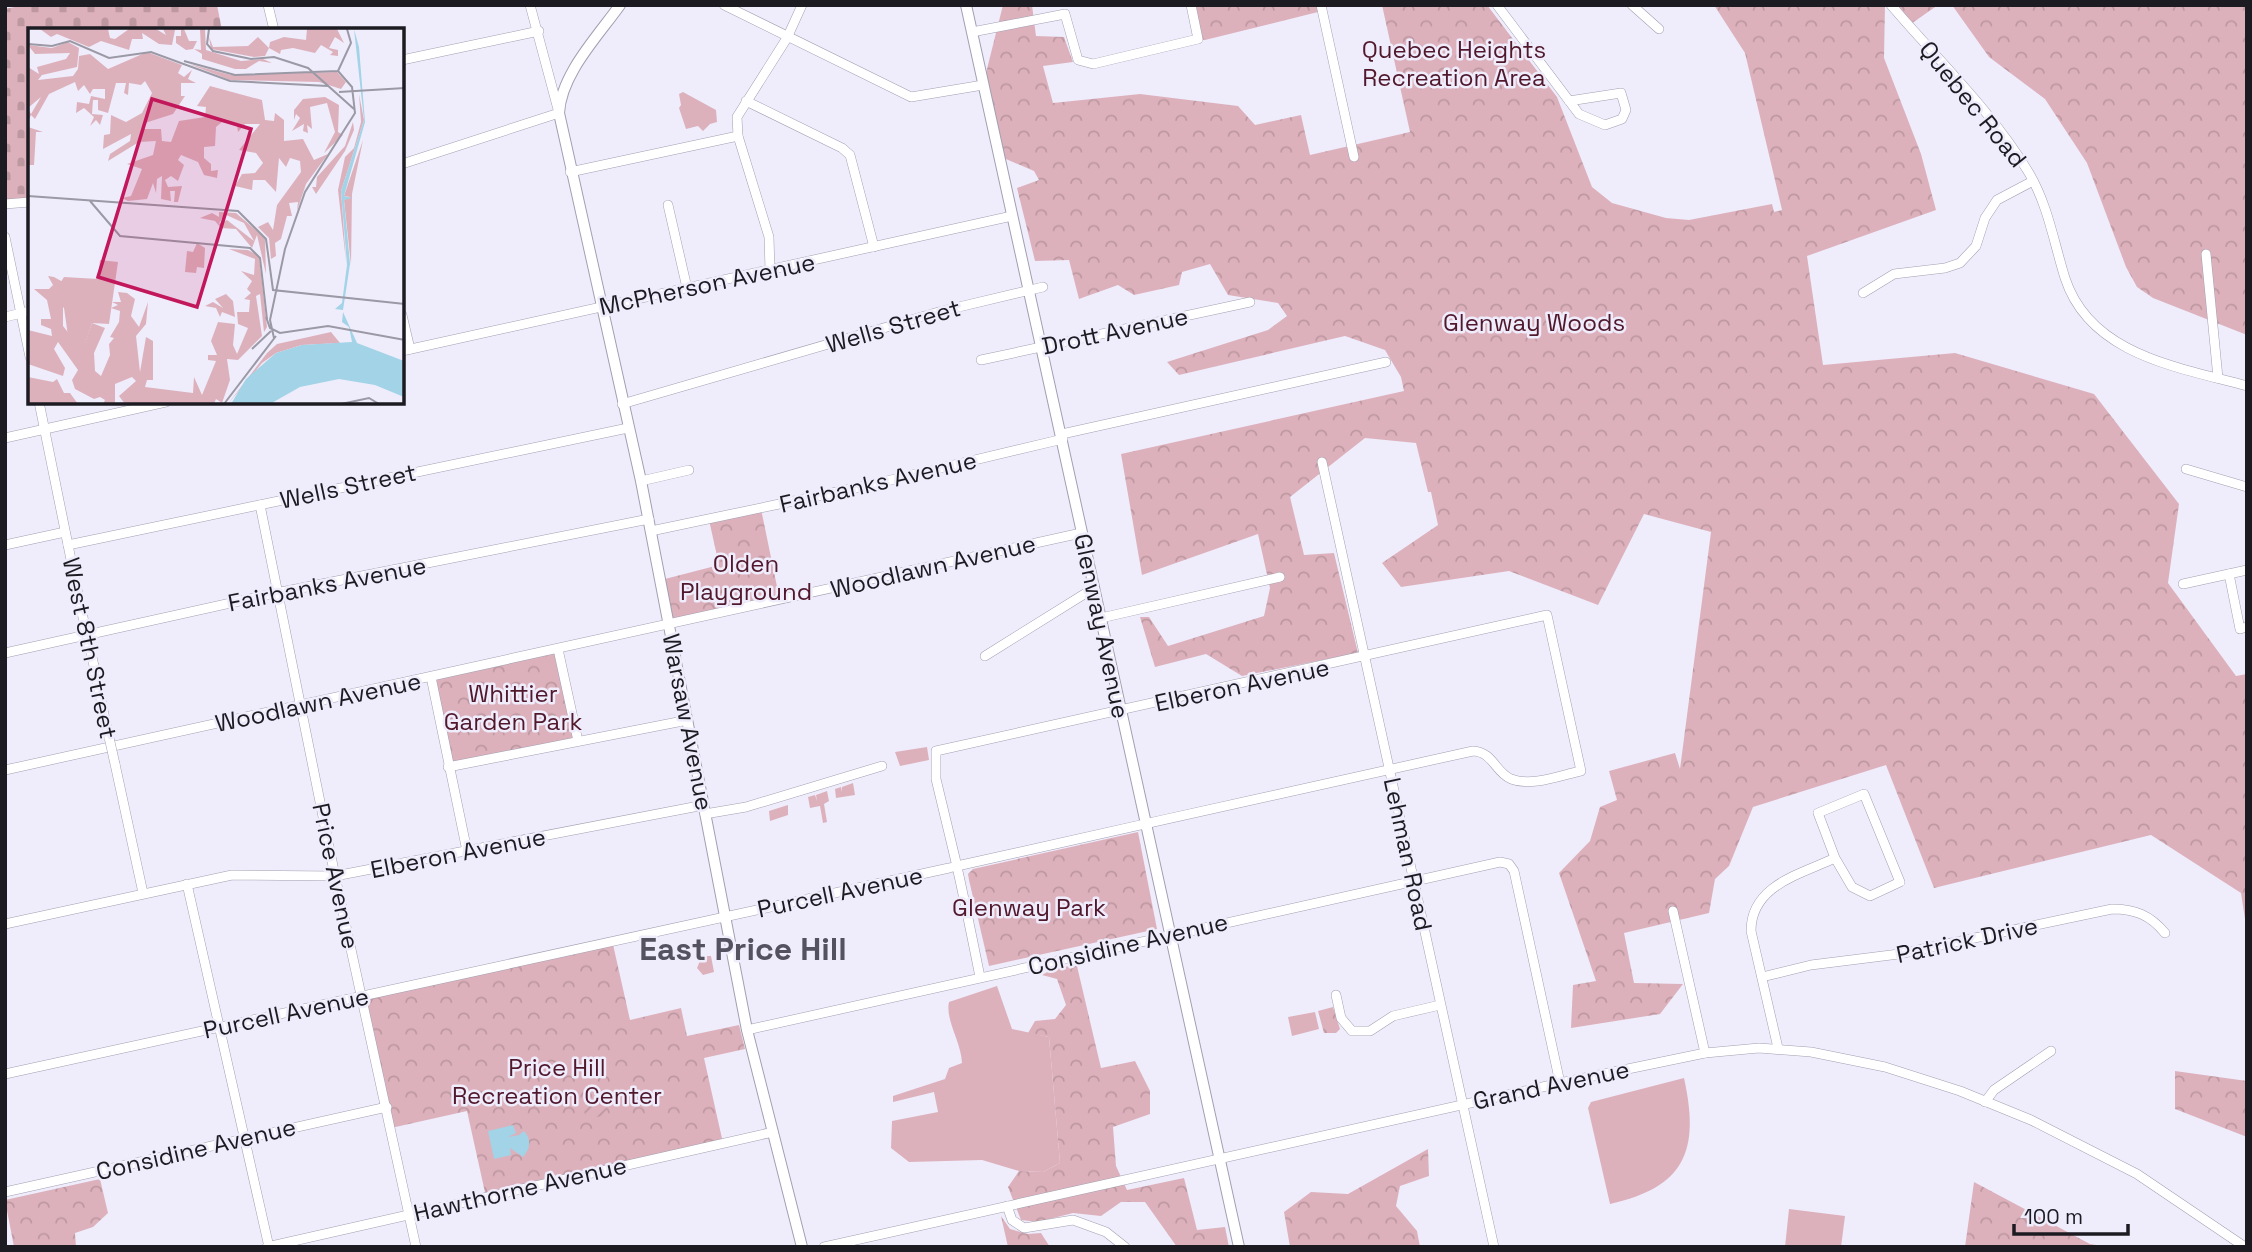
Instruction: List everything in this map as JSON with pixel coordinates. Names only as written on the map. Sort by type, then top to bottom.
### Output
[{"type":"main road","name":"Warsaw Avenue","points":[[620,5],[572,74],[561,98],[559,113],[649,519],[747,1030],[802,1247]]},
{"type":"main road","name":"Glenway Avenue","points":[[966,5],[1239,1247]]},
{"type":"street","points":[[268,5],[274,28]]},
{"type":"street","points":[[404,163],[559,113],[530,5]]},
{"type":"street","points":[[723,5],[911,97],[983,85]]},
{"type":"street","points":[[769,270],[769,237],[738,136],[737,112],[787,38],[802,5]]},
{"type":"street","points":[[972,32],[1065,14],[1077,58],[1082,63],[1093,64],[1198,39],[1192,5]]},
{"type":"street","points":[[1321,5],[1354,157]]},
{"type":"street","points":[[1497,5],[1569,101],[1579,114],[1595,123],[1616,122],[1622,119],[1626,110],[1621,93],[1569,101]]},
{"type":"street","points":[[1632,5],[1659,29]]},
{"type":"street","name":"Quebec Road","points":[[1891,5],[2003,135],[2033,181],[2069,289],[2093,326],[2125,349],[2247,386]]},
{"type":"street","points":[[404,60],[539,31]]},
{"type":"street","points":[[746,101],[846,151],[852,160],[874,247]]},
{"type":"street","points":[[570,172],[738,136]]},
{"type":"street","points":[[1863,293],[1894,274],[1945,268],[1960,262],[1976,246],[1985,218],[1997,200],[2033,181]]},
{"type":"street","points":[[5,204],[28,202]]},
{"type":"street","points":[[668,205],[687,288]]},
{"type":"street","name":"McPherson Avenue","points":[[406,350],[1012,216]]},
{"type":"street","points":[[5,237],[25,312],[28,339]]},
{"type":"street","points":[[2206,254],[2218,378]]},
{"type":"street","name":"Wells Street","points":[[622,404],[942,311],[1044,286]]},
{"type":"street","name":"Drott Avenue","points":[[981,360],[1250,302]]},
{"type":"street","points":[[5,317],[25,312]]},
{"type":"street","points":[[404,332],[406,350]]},
{"type":"street","name":"Fairbanks Avenue","points":[[651,531],[870,485],[1062,436],[1386,362]]},
{"type":"street","name":"West 8th Street","points":[[39,404],[143,893]]},
{"type":"street","points":[[5,438],[157,404]]},
{"type":"street","name":"Wells Street","points":[[68,545],[628,428]]},
{"type":"street","name":"Lehman Road","points":[[1322,462],[1494,1247]]},
{"type":"street","points":[[2186,469],[2247,488]]},
{"type":"street","points":[[641,481],[689,470]]},
{"type":"street","name":"Price Avenue","points":[[260,505],[299,705],[416,1247]]},
{"type":"street","name":"Fairbanks Avenue","points":[[5,653],[276,593],[649,519]]},
{"type":"street","points":[[5,545],[65,532]]},
{"type":"street","name":"Woodlawn Avenue","points":[[5,770],[1082,533]]},
{"type":"street","points":[[2183,584],[2247,570]]},
{"type":"street","points":[[2229,574],[2243,628]]},
{"type":"street","points":[[1101,618],[1280,577]]},
{"type":"street","points":[[985,656],[1094,588]]},
{"type":"street","name":"Elberon Avenue","points":[[957,866],[936,779],[936,751],[1547,615],[1581,771]]},
{"type":"street","points":[[558,649],[578,741]]},
{"type":"street","points":[[431,677],[467,851]]},
{"type":"street","points":[[449,767],[688,720]]},
{"type":"street","name":"Purcell Avenue","points":[[5,1074],[1478,751],[1486,754],[1501,773],[1520,782],[1581,771]]},
{"type":"street","name":"Elberon Avenue","points":[[5,924],[243,873],[335,876],[705,810],[746,807],[882,766]]},
{"type":"street","points":[[1864,794],[1900,882],[1870,896],[1852,887],[1835,858],[1818,813],[1864,794]]},
{"type":"street","points":[[1778,1048],[1751,931],[1756,906],[1768,890],[1835,858]]},
{"type":"street","name":"Considine Avenue","points":[[747,1030],[1500,862],[1508,863],[1514,871],[1560,1083]]},
{"type":"street","points":[[957,866],[980,977]]},
{"type":"street","points":[[187,884],[268,1246]]},
{"type":"street","name":"Patrick Drive","points":[[1762,977],[1811,965],[1899,954],[2112,909],[2143,914],[2155,921],[2165,933]]},
{"type":"street","points":[[1673,911],[1705,1053]]},
{"type":"street","points":[[1336,995],[1340,1018],[1352,1031],[1370,1031],[1393,1016],[1440,1005]]},
{"type":"street","name":"Grand Avenue","points":[[824,1247],[1560,1083],[1705,1053],[1778,1048],[1885,1067],[1954,1089],[2031,1120],[2102,1154],[2174,1197],[2245,1247]]},
{"type":"street","points":[[1985,1102],[1994,1090],[2051,1051]]},
{"type":"street","name":"Considine Avenue","points":[[5,1192],[387,1107]]},
{"type":"street","name":"Hawthorne Avenue","points":[[268,1246],[773,1132]]},
{"type":"street","points":[[1007,1206],[1012,1220],[1024,1228],[1073,1220],[1106,1232],[1125,1247]]},
{"type":"green space","points":[[24,5],[217,5],[222,28],[28,28],[28,202],[5,204],[5,9]]},
{"type":"green space","points":[[1003,5],[1032,5],[1036,36],[1064,37],[1073,62],[1043,66],[1053,103],[1140,94],[1238,106],[1255,125],[1301,115],[1310,155],[1410,132],[1382,5],[1487,5],[1557,97],[1592,187],[1612,203],[1666,218],[1689,220],[1772,204],[1774,212],[1782,210],[1745,53],[1714,5],[1885,5],[1884,58],[1921,154],[1936,210],[1807,256],[1823,365],[1955,353],[2094,394],[2179,504],[2168,583],[2236,676],[2247,674],[2247,932],[2241,893],[2151,835],[1934,888],[1886,765],[1753,807],[1729,866],[1715,879],[1709,913],[1624,933],[1634,983],[1683,984],[1660,1014],[1571,1028],[1573,985],[1596,981],[1559,873],[1590,841],[1600,807],[1617,800],[1609,771],[1675,753],[1680,769],[1711,532],[1644,514],[1598,605],[1509,571],[1401,587],[1382,563],[1438,525],[1431,492],[1428,492],[1416,443],[1365,438],[1290,497],[1304,555],[1334,553],[1358,653],[1242,676],[1206,654],[1155,667],[1140,617],[1149,617],[1168,646],[1264,616],[1270,588],[1258,534],[1142,575],[1121,454],[1404,391],[1401,377],[1385,350],[1345,336],[1179,375],[1167,362],[1268,330],[1287,316],[1278,303],[1228,295],[1210,264],[1182,272],[1179,285],[1134,295],[1118,285],[1079,299],[1069,260],[1035,261],[1017,188],[1039,180],[1034,171],[999,156],[983,85]]},
{"type":"green space","points":[[1192,5],[1321,5],[1322,11],[1205,40],[1198,39]]},
{"type":"green space","points":[[1891,5],[1938,5],[1908,26]]},
{"type":"green space","points":[[1952,5],[2247,5],[2247,335],[2153,298],[2137,287],[2126,267],[2087,163],[2045,99],[1989,57]]},
{"type":"green space","points":[[683,92],[716,110],[717,122],[710,124],[703,131],[698,126],[686,129],[679,108],[679,94]]},
{"type":"green space","name":"Olden Playground","points":[[761,509],[780,601],[669,625],[661,580],[719,565],[709,520]]},
{"type":"green space","name":"Whittier Garden Park","points":[[558,649],[578,741],[448,767],[431,677]]},
{"type":"green space","points":[[927,747],[929,760],[900,766],[895,752]]},
{"type":"green space","points":[[853,783],[855,795],[836,798],[835,789],[841,787],[842,792],[842,787]]},
{"type":"green space","points":[[827,791],[829,801],[824,804],[827,822],[823,823],[820,806],[810,808],[808,797],[815,795],[817,801],[816,795]]},
{"type":"green space","points":[[788,805],[788,815],[770,821],[769,811]]},
{"type":"green space","name":"Glenway Park","points":[[1138,832],[1157,929],[989,966],[968,874],[973,869]]},
{"type":"green space","name":"Price Hill Recreation Center","points":[[612,940],[630,1020],[681,1008],[687,1036],[739,1025],[745,1049],[704,1058],[723,1143],[486,1197],[467,1111],[391,1128],[363,996]]},
{"type":"green space","points":[[702,956],[711,956],[714,972],[703,975],[697,968]]},
{"type":"green space","points":[[1077,966],[1101,1068],[1135,1061],[1150,1091],[1150,1114],[1113,1127],[1116,1166],[1127,1190],[1184,1178],[1197,1230],[1225,1227],[1229,1247],[1177,1247],[1145,1202],[1121,1202],[1101,1216],[1073,1213],[1038,1222],[1021,1220],[1008,1187],[1019,1171],[1043,1172],[1060,1163],[1049,1037],[1028,1033],[1035,1021],[1055,1019],[1066,1005],[1057,979],[1042,975],[1056,967]]},
{"type":"green space","points":[[997,986],[1012,1029],[1049,1037],[1060,1163],[1043,1172],[1019,1171],[982,1160],[909,1162],[891,1148],[892,1121],[938,1112],[934,1092],[893,1102],[893,1096],[945,1079],[949,1068],[962,1063],[949,1016],[949,1002]]},
{"type":"green space","points":[[1333,1007],[1340,1029],[1336,1033],[1324,1033],[1318,1011]]},
{"type":"green space","points":[[1315,1012],[1319,1029],[1292,1036],[1288,1017]]},
{"type":"green space","points":[[2175,1071],[2247,1081],[2247,1137],[2175,1109]]},
{"type":"green space","points":[[1684,1078],[1690,1126],[1681,1162],[1671,1176],[1655,1187],[1635,1197],[1610,1204],[1588,1108],[1591,1102]]},
{"type":"green space","points":[[605,1102],[608,1115],[586,1119],[583,1107]]},
{"type":"green space","points":[[1428,1149],[1429,1176],[1400,1186],[1396,1206],[1417,1231],[1420,1247],[1290,1247],[1284,1212],[1311,1192],[1348,1194]]},
{"type":"green space","points":[[100,1179],[108,1213],[93,1227],[75,1233],[76,1247],[14,1247],[5,1200]]},
{"type":"green space","points":[[1974,1182],[2090,1244],[2109,1247],[1965,1247]]},
{"type":"green space","points":[[1789,1209],[1845,1216],[1841,1247],[1785,1247]]},
{"type":"green space","points":[[1001,1216],[1010,1229],[1028,1234],[1041,1233],[1050,1247],[1008,1247]]},
{"type":"water","points":[[513,1125],[516,1133],[508,1137],[524,1131],[529,1141],[527,1151],[523,1157],[510,1148],[511,1155],[494,1159],[488,1131]]},
{"type":"district","name":"East Price Hill","points":[[743,949]]},
{"type":"park label","name":"Quebec Heights Recreation Area","points":[[1454,63]]},
{"type":"park label","name":"Glenway Woods","points":[[1534,322]]}]
